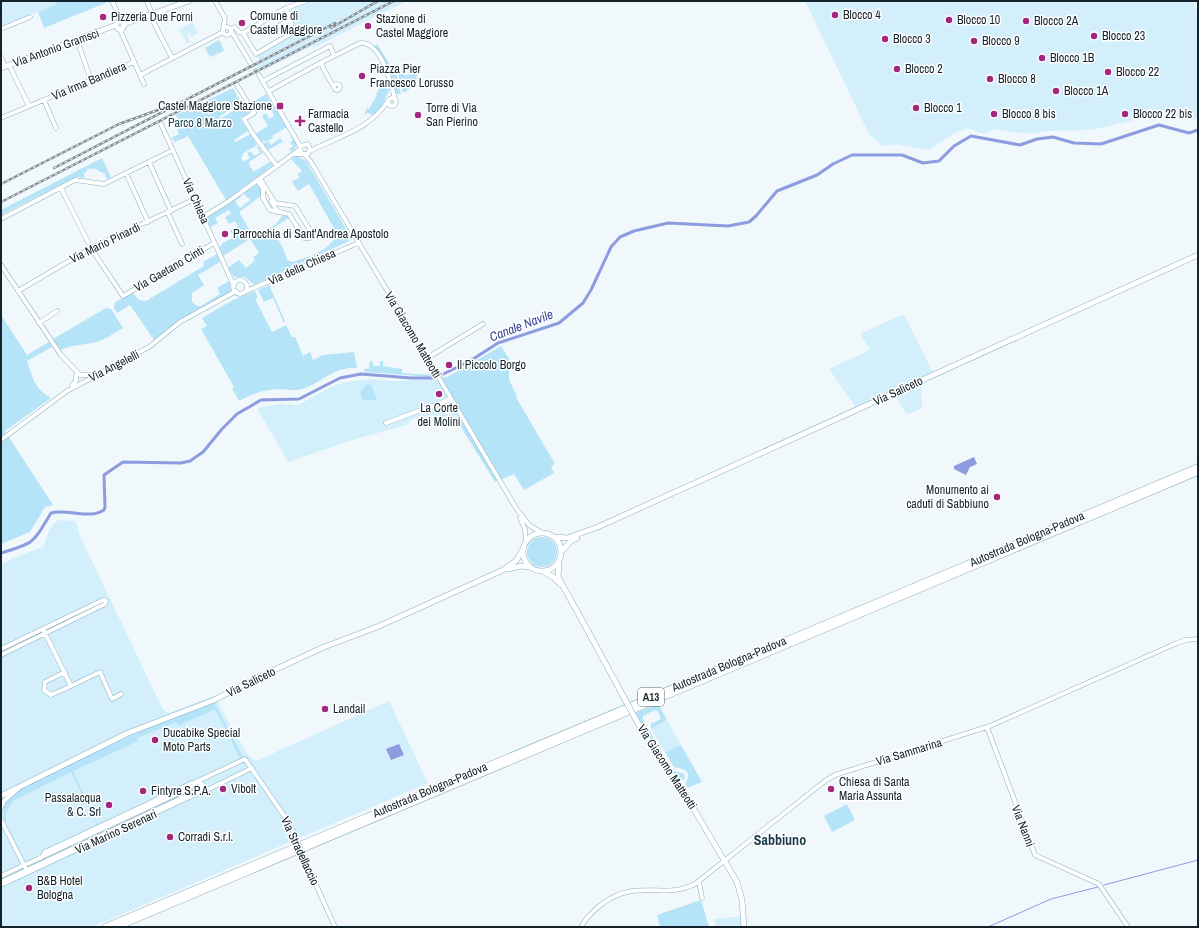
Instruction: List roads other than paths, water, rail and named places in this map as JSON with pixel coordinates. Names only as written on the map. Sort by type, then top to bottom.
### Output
[{"type":"highway","name":"Autostrada Bologna-Padova","points":[[105,927],[1198,467]]},
{"type":"highway","name":"Autostrada Bologna-Padova","points":[[117,927],[1198,472]]},
{"type":"main road","name":"Via Antonio Gramsci","points":[[5,66],[189,1]]},
{"type":"main road","name":"Via Saliceto","points":[[561,552],[571,541],[598,527],[1198,255]]},
{"type":"main road","name":"Via Saliceto","points":[[542,533],[554,537],[567,538],[598,527]]},
{"type":"main road","points":[[526,542],[531,536],[542,533]]},
{"type":"main road","points":[[541,572],[552,569],[559,561],[561,552],[560,546],[554,537]]},
{"type":"main road","name":"Via Saliceto","points":[[1,796],[128,734],[214,700],[324,647],[350,639],[503,570],[516,561],[526,542]]},
{"type":"main road","points":[[523,549],[524,559],[530,568]]},
{"type":"main road","name":"Via Giacomo Matteotti","points":[[559,561],[558,576],[564,589],[640,727],[726,861],[740,890],[744,927]]},
{"type":"main road","name":"Via Saliceto","points":[[503,570],[521,566],[541,572]]},
{"type":"main road","name":"Via Giacomo Matteotti","points":[[541,572],[553,577],[564,589]]},
{"type":"street","points":[[112,1],[117,11],[120,26],[144,84]]},
{"type":"street","points":[[147,1],[151,15],[172,58]]},
{"type":"street","points":[[216,1],[225,14],[230,28],[251,64]]},
{"type":"street","points":[[216,1],[225,18],[223,31]]},
{"type":"street","points":[[244,33],[286,8],[306,1]]},
{"type":"street","points":[[140,75],[223,31],[226,27],[236,27],[239,32],[244,33],[256,54],[292,33],[291,19],[286,8]]},
{"type":"street","points":[[1,29],[30,17]]},
{"type":"street","points":[[275,28],[291,19]]},
{"type":"street","points":[[228,34],[230,28]]},
{"type":"street","points":[[223,31],[233,35],[238,41]]},
{"type":"street","points":[[77,40],[91,80]]},
{"type":"street","points":[[271,90],[334,55],[360,43],[368,44],[383,63],[392,87],[396,103],[378,114],[353,133],[320,146],[310,152],[294,154]]},
{"type":"street","points":[[265,80],[330,46],[334,55]]},
{"type":"street","points":[[1,57],[29,106]]},
{"type":"street","name":"Via Irma Bandiera","points":[[1,118],[134,62]]},
{"type":"street","points":[[322,62],[322,65],[327,75],[334,89],[339,90],[339,85],[327,75]]},
{"type":"street","points":[[258,75],[295,136],[300,148]]},
{"type":"street","points":[[237,85],[254,113],[244,119],[253,134],[277,166]]},
{"type":"street","points":[[378,114],[388,100],[392,87]]},
{"type":"street","points":[[388,100],[395,99]]},
{"type":"street","name":"Via Irma Bandiera","points":[[44,100],[56,128]]},
{"type":"street","points":[[388,100],[389,105],[392,106]]},
{"type":"street","name":"Via Chiesa","points":[[161,124],[235,289]]},
{"type":"street","points":[[295,136],[306,144],[320,146]]},
{"type":"street","points":[[203,217],[294,154],[306,144]]},
{"type":"street","name":"Via Giacomo Matteotti","points":[[306,144],[310,152],[311,162]]},
{"type":"street","name":"Via Giacomo Matteotti","points":[[300,148],[303,154],[311,162],[516,508],[529,525],[542,533]]},
{"type":"street","points":[[1,219],[77,180],[102,184],[173,150]]},
{"type":"street","points":[[149,162],[182,244]]},
{"type":"street","points":[[126,173],[148,222]]},
{"type":"street","points":[[258,179],[261,180],[274,202],[279,204],[292,204],[297,208],[311,232],[310,238],[304,238],[289,214],[278,211],[259,183],[258,179]]},
{"type":"street","points":[[61,188],[91,248]]},
{"type":"street","name":"Via Mario Pinardi","points":[[18,291],[91,248],[195,200]]},
{"type":"street","points":[[278,211],[276,206],[279,204]]},
{"type":"street","points":[[289,214],[297,208]]},
{"type":"street","name":"Via della Chiesa","points":[[348,246],[356,238]]},
{"type":"street","name":"Via della Chiesa","points":[[244,292],[358,242]]},
{"type":"street","name":"Via Gaetano Cinti","points":[[91,248],[123,296],[214,243]]},
{"type":"street","points":[[1,265],[60,355],[77,373],[81,382]]},
{"type":"street","points":[[230,277],[237,281],[242,280],[247,284],[247,289],[244,292],[240,293],[235,289],[237,281]]},
{"type":"street","name":"Via della Chiesa","points":[[247,284],[255,287]]},
{"type":"street","name":"Via Angelelli","points":[[1,440],[81,382],[112,368],[155,344],[180,322],[229,294],[235,289]]},
{"type":"street","points":[[39,323],[57,311]]},
{"type":"street","points":[[427,358],[483,324]]},
{"type":"street","points":[[77,373],[90,376],[112,368]]},
{"type":"street","points":[[62,395],[74,385],[77,373]]},
{"type":"street","points":[[386,423],[451,399]]},
{"type":"street","name":"Via Giacomo Matteotti","points":[[516,508],[525,529],[526,542]]},
{"type":"street","points":[[1,649],[44,631],[105,604],[106,602],[103,600],[44,631],[1,655]]},
{"type":"street","points":[[44,631],[71,686]]},
{"type":"street","name":"Via Sammarina","points":[[581,927],[596,909],[619,894],[636,890],[682,889],[698,882],[835,775],[987,727],[1053,700],[1177,643],[1186,640],[1198,639]]},
{"type":"street","points":[[65,672],[45,682],[44,690],[51,695],[100,672],[112,699],[121,694]]},
{"type":"street","name":"Via Nanni","points":[[987,727],[1035,854],[1040,858],[1099,884],[1128,927]]},
{"type":"street","name":"Via Stradellaccio","points":[[245,759],[285,817],[296,838],[335,927]]},
{"type":"street","name":"Via Marino Serenari","points":[[41,858],[45,852],[245,759]]},
{"type":"street","name":"Via Marino Serenari","points":[[1,882],[5,877],[27,869],[202,792],[252,768]]},
{"type":"street","points":[[197,781],[204,785],[202,792]]},
{"type":"street","name":"Via Marino Serenari","points":[[1,885],[5,877],[27,869],[191,791],[197,781]]},
{"type":"street","points":[[1,808],[4,801],[26,783]]},
{"type":"street","name":"Via Marino Serenari","points":[[27,869],[41,858],[191,791],[202,792]]},
{"type":"street","points":[[1,793],[8,792]]},
{"type":"street","points":[[1,820],[27,869]]},
{"type":"street","points":[[698,882],[702,898]]},
{"type":"water","points":[[974,457],[977,464],[970,467],[966,475],[954,469],[954,466]]},
{"type":"water","points":[[399,744],[404,755],[391,760],[386,749]]},
{"type":"waterway","name":"Canale Navile","points":[[1,553],[27,544],[36,536],[51,513],[64,512],[92,514],[104,510],[104,475],[123,462],[181,463],[190,461],[203,452],[237,414],[261,400],[299,399],[340,378],[361,374],[411,378],[435,378],[470,361],[498,343],[559,323],[583,303],[591,290],[611,247],[620,237],[634,231],[668,223],[728,226],[749,222],[777,191],[817,175],[833,164],[852,155],[902,155],[923,163],[939,161],[954,146],[971,136],[1020,145],[1037,139],[1053,137],[1074,143],[1101,144],[1159,125],[1189,133],[1198,130]]},
{"type":"waterway","points":[[1104,885],[1198,860]]},
{"type":"waterway","points":[[988,927],[1051,899],[1098,887]]},
{"type":"tunnel","points":[[251,64],[259,75]]},
{"type":"railway","points":[[331,28],[378,1]]},
{"type":"railway","points":[[1,202],[394,1]]},
{"type":"railway","points":[[54,168],[335,23]]},
{"type":"railway","points":[[1,184],[119,124],[158,110]]},
{"type":"place","name":"Blocco 4","points":[[835,15]]},
{"type":"place","name":"Pizzeria Due Forni","points":[[103,17]]},
{"type":"place","name":"Blocco 10","points":[[949,20]]},
{"type":"place","name":"Blocco 2A","points":[[1026,21]]},
{"type":"place","name":"Comune di Castel Maggiore","points":[[242,23]]},
{"type":"place","name":"Stazione di Castel Maggiore","points":[[368,26]]},
{"type":"place","name":"Blocco 23","points":[[1094,36]]},
{"type":"place","name":"Blocco 3","points":[[885,39]]},
{"type":"place","name":"Blocco 9","points":[[974,41]]},
{"type":"place","name":"Blocco 1B","points":[[1042,58]]},
{"type":"place","name":"Blocco 2","points":[[897,69]]},
{"type":"place","name":"Blocco 22","points":[[1108,72]]},
{"type":"place","name":"Piazza Pier Francesco Lorusso","points":[[362,76]]},
{"type":"place","name":"Blocco 8","points":[[990,79]]},
{"type":"place","name":"Blocco 1A","points":[[1056,91]]},
{"type":"place","name":"Castel Maggiore Stazione","points":[[280,106]]},
{"type":"place","name":"Blocco 1","points":[[916,108]]},
{"type":"place","name":"Blocco 8 bis","points":[[994,114]]},
{"type":"place","name":"Blocco 22 bis","points":[[1125,114]]},
{"type":"place","name":"Torre di Via San Pierino","points":[[418,115]]},
{"type":"place","name":"Farmacia Castello","points":[[300,121]]},
{"type":"place","name":"Parrocchia di Sant'Andrea Apostolo","points":[[225,234]]},
{"type":"place","name":"Il Piccolo Borgo","points":[[449,365]]},
{"type":"place","name":"La Corte dei Molini","points":[[439,394]]},
{"type":"place","name":"Monumento ai caduti di Sabbiuno","points":[[997,497]]},
{"type":"place","name":"Landail","points":[[325,709]]},
{"type":"place","name":"Ducabike Special Moto Parts","points":[[155,740]]},
{"type":"place","name":"Vibolt","points":[[223,789]]},
{"type":"place","name":"Chiesa di Santa Maria Assunta","points":[[831,789]]},
{"type":"place","name":"Fintyre S.P.A.","points":[[143,791]]},
{"type":"place","name":"Passalacqua & C. Srl","points":[[109,805]]},
{"type":"place","name":"Corradi S.r.l.","points":[[170,837]]},
{"type":"place","name":"B&B Hotel Bologna","points":[[29,888]]},
{"type":"district","name":"Sabbiuno","points":[[780,840]]},
{"type":"park label","name":"Parco 8 Marzo","points":[[200,123]]}]
